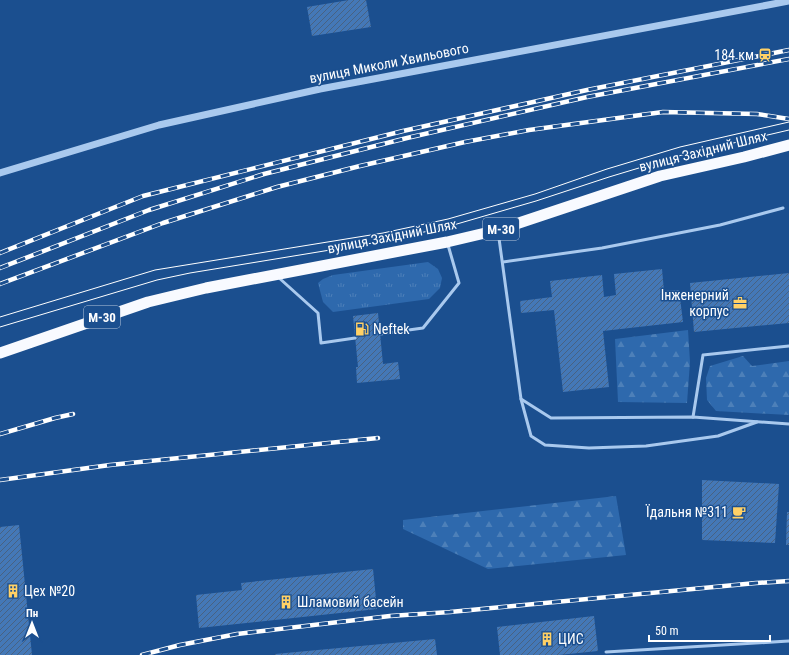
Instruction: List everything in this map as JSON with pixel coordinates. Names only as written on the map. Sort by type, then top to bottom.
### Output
[{"type":"highway","name":"вулиця Західний Шлях","points":[[0,352],[148,302],[206,288],[447,242],[498,230],[660,176],[789,145]]},
{"type":"street","name":"вулиця Миколи Хвильового","points":[[0,173],[159,125],[320,89],[789,1]]},
{"type":"lane","points":[[503,262],[602,248],[720,225],[783,208]]},
{"type":"lane","points":[[498,230],[521,399],[531,436],[545,445],[589,448],[646,446],[718,436],[758,422]]},
{"type":"lane","points":[[380,334],[422,328],[459,283],[447,242]]},
{"type":"lane","points":[[275,274],[318,313],[321,343],[355,338]]},
{"type":"lane","points":[[693,417],[703,356],[789,346]]},
{"type":"lane","points":[[521,399],[551,418],[693,417],[789,424]]},
{"type":"lane","points":[[606,652],[789,641]]},
{"type":"green space","points":[[428,262],[438,269],[442,278],[440,288],[429,299],[333,312],[323,302],[318,283],[333,275]]},
{"type":"green space","points":[[688,330],[690,362],[687,403],[618,402],[615,339]]},
{"type":"green space","points":[[743,356],[752,366],[789,361],[789,415],[716,411],[707,400],[706,378],[710,366]]},
{"type":"green space","points":[[616,496],[626,555],[488,569],[403,529],[403,520]]},
{"type":"building","points":[[349,0],[366,0],[371,27],[312,36],[307,7]]},
{"type":"building","points":[[662,269],[664,291],[679,290],[683,322],[603,331],[609,387],[563,392],[554,310],[521,313],[520,301],[552,297],[550,281],[602,275],[604,297],[616,295],[614,274]]},
{"type":"building","name":"Інженерний корпус","points":[[789,273],[789,323],[694,332],[690,283]]},
{"type":"building","points":[[378,313],[383,364],[398,362],[400,379],[357,383],[356,367],[358,367],[353,316]]},
{"type":"building","name":"Їдальня №311","points":[[702,480],[779,484],[775,543],[702,540]]},
{"type":"building","points":[[787,512],[789,512],[789,545],[786,545]]},
{"type":"building","name":"Цех №20","points":[[19,525],[32,655],[0,655],[0,527]]},
{"type":"building","name":"Шламовий басейн","points":[[373,569],[377,609],[199,628],[196,595],[242,590],[241,583]]},
{"type":"building","name":"ЦИС","points":[[594,616],[598,651],[559,655],[500,655],[497,627]]},
{"type":"building","points":[[435,639],[437,655],[275,655],[275,654]]},
{"type":"tram line","points":[[0,317],[155,270],[383,233],[448,219],[535,194],[607,169],[680,147],[789,122]]},
{"type":"tram line","points":[[0,327],[157,280],[190,273],[385,241],[450,226],[536,201],[682,155],[789,130]]},
{"type":"railway","points":[[0,253],[143,196],[403,131],[587,90],[789,50]]},
{"type":"railway","points":[[0,268],[149,210],[264,174],[407,138],[587,97],[789,59]]},
{"type":"railway","points":[[0,284],[163,223],[277,187],[465,142],[529,130],[663,112],[757,114],[789,119]]},
{"type":"railway","points":[[0,434],[73,414]]},
{"type":"railway","points":[[0,480],[110,465],[378,438]]},
{"type":"railway","points":[[142,655],[180,645],[237,634],[390,616],[450,612],[789,581]]},
{"type":"place","name":"184 км","points":[[765,55]]},
{"type":"place","name":"Інженерний корпус","points":[[740,303]]},
{"type":"place","name":"Neftek","points":[[362,329]]},
{"type":"place","name":"Їдальня №311","points":[[739,512]]},
{"type":"place","name":"Цех №20","points":[[13,591]]},
{"type":"place","name":"Шламовий басейн","points":[[286,602]]},
{"type":"place","name":"ЦИС","points":[[547,639]]}]
